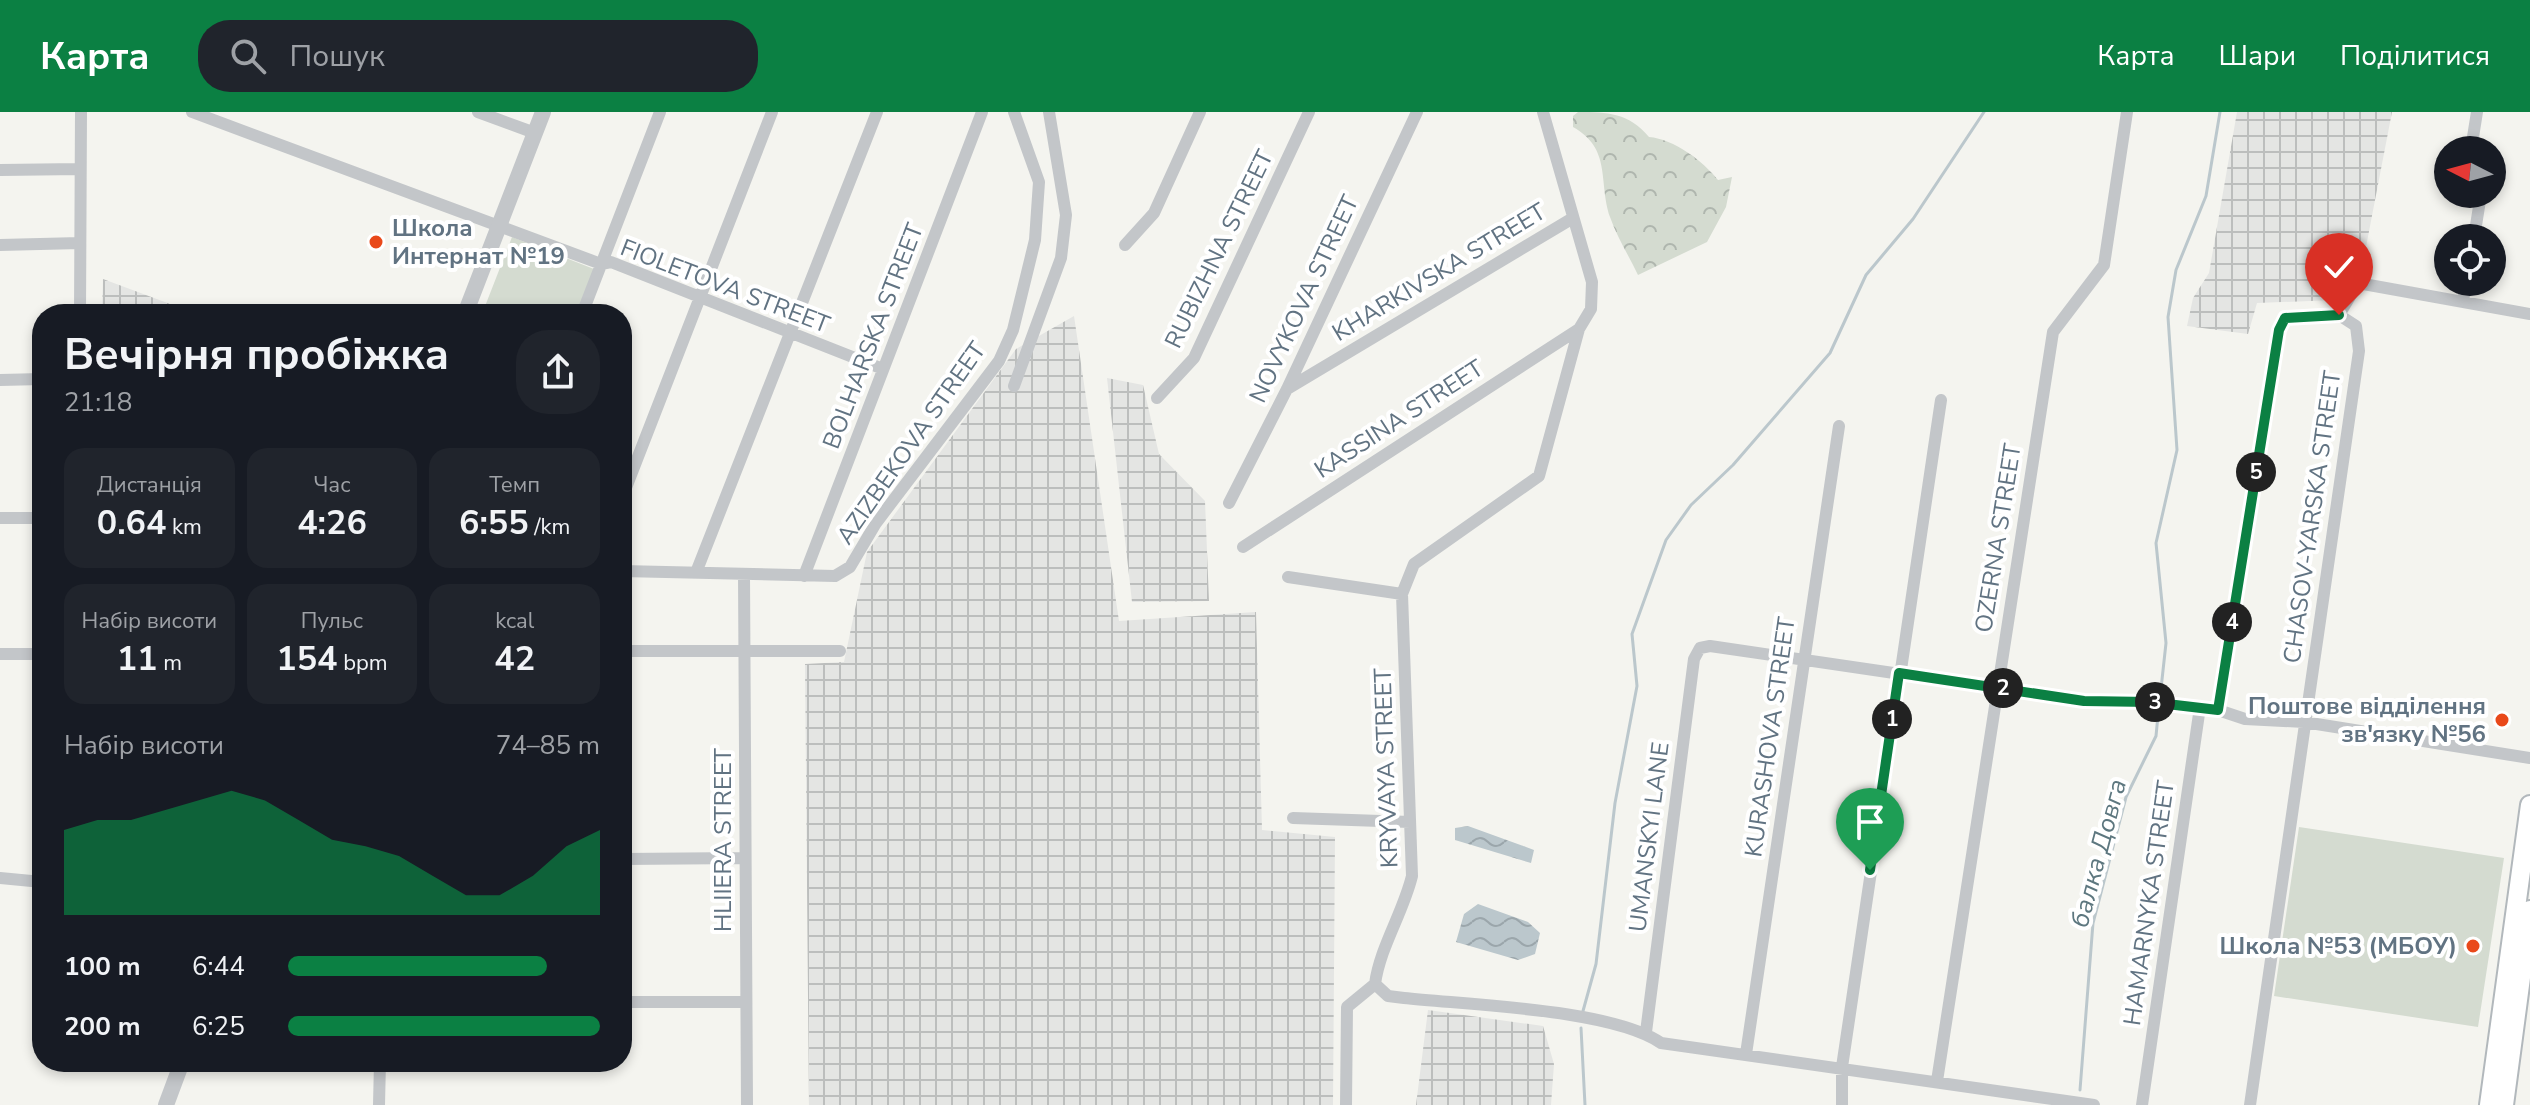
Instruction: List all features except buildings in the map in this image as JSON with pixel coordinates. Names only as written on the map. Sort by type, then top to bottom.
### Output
[{"type":"main road","points":[[2489,1105],[2530,805]]},
{"type":"main road","points":[[2504,1105],[2530,910]]},
{"type":"street","points":[[80,304],[81,112]]},
{"type":"street","name":"FIOLETOVA STREET","points":[[192,112],[601,264],[611,262],[883,369]]},
{"type":"street","points":[[478,112],[535,133]]},
{"type":"street","points":[[469,304],[543,112]]},
{"type":"street","points":[[586,304],[660,112]]},
{"type":"street","points":[[632,472],[772,112]]},
{"type":"street","points":[[697,570],[877,112]]},
{"type":"street","name":"BOLHARSKA STREET","points":[[804,576],[982,112]]},
{"type":"street","name":"AZIZBEKOVA STREET","points":[[804,576],[835,576],[850,567],[876,523],[999,361],[1013,330],[1035,240],[1039,182],[1014,112]]},
{"type":"street","points":[[1014,386],[1061,258],[1066,215],[1049,112]]},
{"type":"street","points":[[1125,245],[1154,213],[1200,112]]},
{"type":"street","name":"RUBIZHNA STREET","points":[[1157,398],[1194,358],[1309,112]]},
{"type":"street","name":"NOVYKOVA STREET","points":[[1229,503],[1287,389],[1417,112]]},
{"type":"street","points":[[1543,112],[1592,282],[1591,309],[1579,329]]},
{"type":"street","name":"OZERNA STREET","points":[[1937,1081],[2053,332],[2104,265],[2127,112]]},
{"type":"street","points":[[2473,136],[2477,112]]},
{"type":"street","points":[[0,170],[80,169]]},
{"type":"street","name":"KHARKIVSKA STREET","points":[[1287,389],[1573,218]]},
{"type":"street","points":[[0,245],[80,243]]},
{"type":"street","points":[[2218,710],[2279,330],[2285,318],[2339,315],[2358,283],[2530,314]]},
{"type":"street","points":[[2463,301],[2464,296]]},
{"type":"street","name":"CHASOV-YARSKA STREET","points":[[2250,1105],[2359,351],[2356,326],[2339,315]]},
{"type":"street","name":"KRYVAYA STREET","points":[[1346,1105],[1347,1007],[1375,984],[1377,967],[1402,910],[1412,876],[1402,594],[1414,564],[1539,476],[1579,329]]},
{"type":"street","name":"KASSINA STREET","points":[[1243,547],[1579,329]]},
{"type":"street","points":[[0,380],[32,379]]},
{"type":"street","points":[[1842,1105],[1842,1067],[1941,400]]},
{"type":"street","name":"KURASHOVA STREET","points":[[1746,1054],[1839,426]]},
{"type":"street","points":[[0,518],[32,518]]},
{"type":"street","points":[[632,571],[697,570],[804,576]]},
{"type":"street","name":"HLIIERA STREET","points":[[744,575],[747,1105]]},
{"type":"street","points":[[1288,577],[1402,594]]},
{"type":"street","name":"UMANSKYI LANE","points":[[1646,1032],[1694,659],[1700,648],[1710,646],[1803,659]]},
{"type":"street","points":[[632,651],[840,651]]},
{"type":"street","points":[[0,654],[32,654]]},
{"type":"street","points":[[1803,659],[2084,701],[2150,702],[2200,707],[2245,719],[2304,722],[2530,758]]},
{"type":"street","name":"HAMARNYKA STREET","points":[[2142,1105],[2200,707]]},
{"type":"street","points":[[1293,818],[1410,822]]},
{"type":"street","points":[[632,859],[745,858]]},
{"type":"street","points":[[0,878],[32,881]]},
{"type":"street","points":[[1375,984],[1388,996],[1570,1016],[1646,1032],[1661,1043],[1937,1081],[2024,1100],[2094,1105]]},
{"type":"street","points":[[632,1002],[746,1002]]},
{"type":"street","points":[[166,1105],[178,1072]]},
{"type":"street","points":[[379,1105],[380,1072]]},
{"type":"shaded area","points":[[2237,112],[2392,112],[2360,278],[2342,274],[2335,300],[2257,303],[2248,334],[2187,326],[2193,298],[2209,273]]},
{"type":"shaded area","points":[[103,279],[170,304],[102,304]]},
{"type":"shaded area","points":[[1074,316],[1119,621],[1256,612],[1262,830],[1335,837],[1333,1105],[809,1105],[805,664],[844,662],[867,552],[1016,349]]},
{"type":"shaded area","points":[[1107,378],[1143,385],[1159,454],[1205,501],[1209,601],[1132,602]]},
{"type":"shaded area","points":[[1428,1010],[1543,1026],[1554,1064],[1551,1105],[1416,1105]]},
{"type":"green space","points":[[1578,112],[1626,119],[1649,137],[1687,152],[1718,180],[1732,177],[1726,207],[1707,242],[1638,275],[1610,217],[1599,156],[1594,145],[1573,127],[1573,116]]},
{"type":"green space","points":[[512,237],[594,269],[580,304],[486,304]]},
{"type":"green space","points":[[2299,827],[2504,858],[2478,1027],[2274,996]]},
{"type":"water","points":[[1468,826],[1534,850],[1531,863],[1455,840],[1455,828]]},
{"type":"water","points":[[1478,904],[1528,922],[1540,933],[1535,954],[1518,960],[1456,942],[1464,914]]},
{"type":"waterway","points":[[1583,1011],[1596,964],[1615,803],[1637,686],[1632,634],[1666,540],[1691,505],[1733,465],[1830,353],[1866,275],[1913,219],[1984,112]]},
{"type":"waterway","name":"балка Довга","points":[[2160,698],[2166,643],[2156,543],[2177,450],[2168,317],[2176,270],[2206,196],[2220,112]]},
{"type":"waterway","name":"балка Довга","points":[[2080,1090],[2093,923],[2126,797],[2156,736],[2159,705]]},
{"type":"waterway","points":[[1581,1028],[1585,1105]]},
{"type":"place","name":"Школа Интернат №19","points":[[376,242]]},
{"type":"place","name":"Поштове відділення зв'язку №56","points":[[2502,720]]},
{"type":"place","name":"Школа №53 (МБОУ)","points":[[2473,946]]},
{"type":"route","points":[[1870,870],[1899,673],[2084,701],[2150,702],[2218,710],[2279,330],[2285,318],[2296,315],[2339,315]]}]
